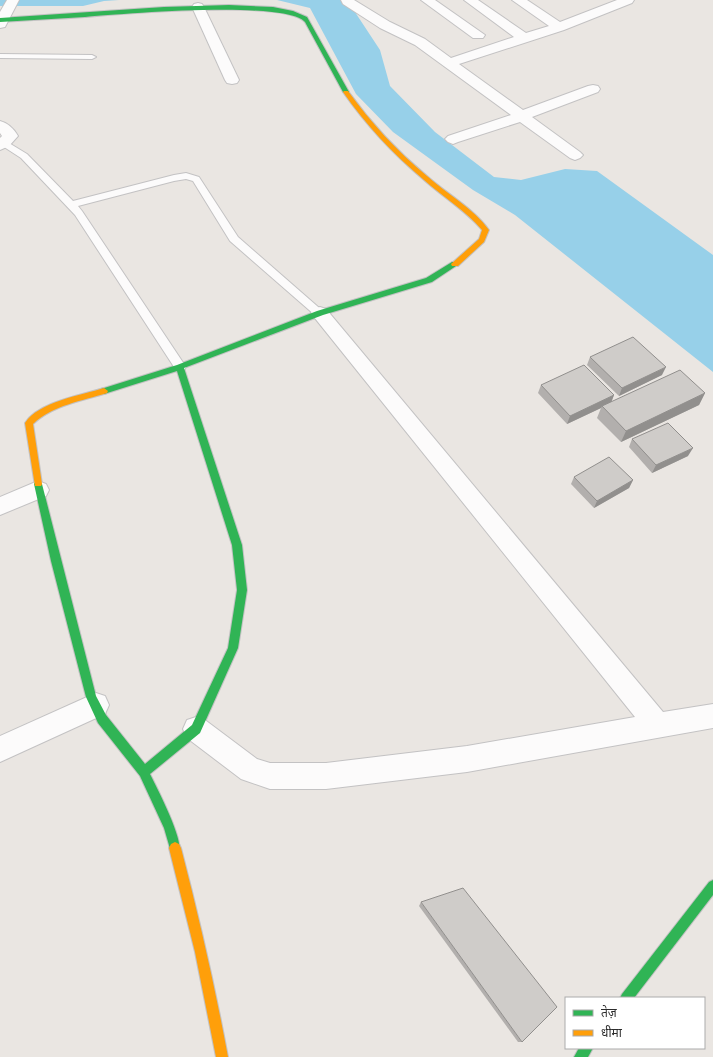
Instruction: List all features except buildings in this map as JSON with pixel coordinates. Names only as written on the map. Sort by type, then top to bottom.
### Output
[{"type":"street","points":[[2,20],[13,0]]},
{"type":"street","points":[[347,0],[385,26],[420,42],[575,154]]},
{"type":"street","points":[[427,0],[478,36]]},
{"type":"street","points":[[470,0],[524,38]]},
{"type":"street","points":[[518,0],[559,27]]},
{"type":"street","points":[[449,63],[559,27],[628,0]]},
{"type":"street","points":[[585,4],[598,12]]},
{"type":"street","points":[[2,20],[198,7],[262,6],[289,10],[300,14],[306,19],[342,85],[368,121],[414,171],[486,230],[482,240],[451,268],[429,280],[320,313],[180,367],[49,409],[34,416],[29,423],[38,490],[91,697],[102,719],[144,772],[169,827],[188,897],[214,1008],[222,1057]]},
{"type":"street","points":[[198,7],[232,80]]},
{"type":"street","points":[[453,139],[522,116],[593,88]]},
{"type":"street","points":[[0,125],[8,132],[10,136],[2,144]]},
{"type":"street","points":[[320,313],[658,726]]},
{"type":"street","points":[[144,772],[196,730],[233,648],[242,590],[237,545],[180,367]]},
{"type":"street","points":[[0,506],[38,490]]},
{"type":"street","points":[[0,749],[96,705]]},
{"type":"street","points":[[196,730],[250,770],[270,776],[326,776],[467,759],[713,716]]},
{"type":"street","points":[[627,997],[713,886]]},
{"type":"street","points":[[580,1057],[586,1049]]},
{"type":"lane","points":[[0,56],[92,57]]},
{"type":"lane","points":[[2,144],[24,156],[79,213],[180,367]]},
{"type":"lane","points":[[70,205],[174,178],[186,176],[196,179],[234,239],[320,313]]},
{"type":"water","points":[[0,0],[119,0],[104,1],[83,6],[0,6]]},
{"type":"water","points":[[277,0],[342,0],[353,9],[380,50],[390,86],[435,132],[494,177],[521,180],[565,169],[597,171],[713,255],[713,372],[515,215],[473,190],[393,132],[356,94],[310,8]]},
{"type":"traffic: fast","points":[[0,20],[229,6],[273,9],[291,12],[305,18],[308,22],[346,92]]},
{"type":"traffic: fast","points":[[104,391],[180,367],[320,313],[429,280],[455,264]]},
{"type":"traffic: fast","points":[[175,848],[169,827],[144,772],[196,729],[233,648],[242,590],[237,545],[180,367]]},
{"type":"traffic: fast","points":[[38,484],[91,697],[102,719],[144,772]]},
{"type":"traffic: fast","points":[[627,997],[713,886]]},
{"type":"traffic: fast","points":[[580,1057],[586,1049]]},
{"type":"traffic: slow","points":[[346,92],[366,119],[400,155],[486,230],[482,240],[455,264]]},
{"type":"traffic: slow","points":[[38,484],[29,423],[44,411],[75,399],[104,391]]},
{"type":"traffic: slow","points":[[175,848],[201,952],[222,1057]]}]
